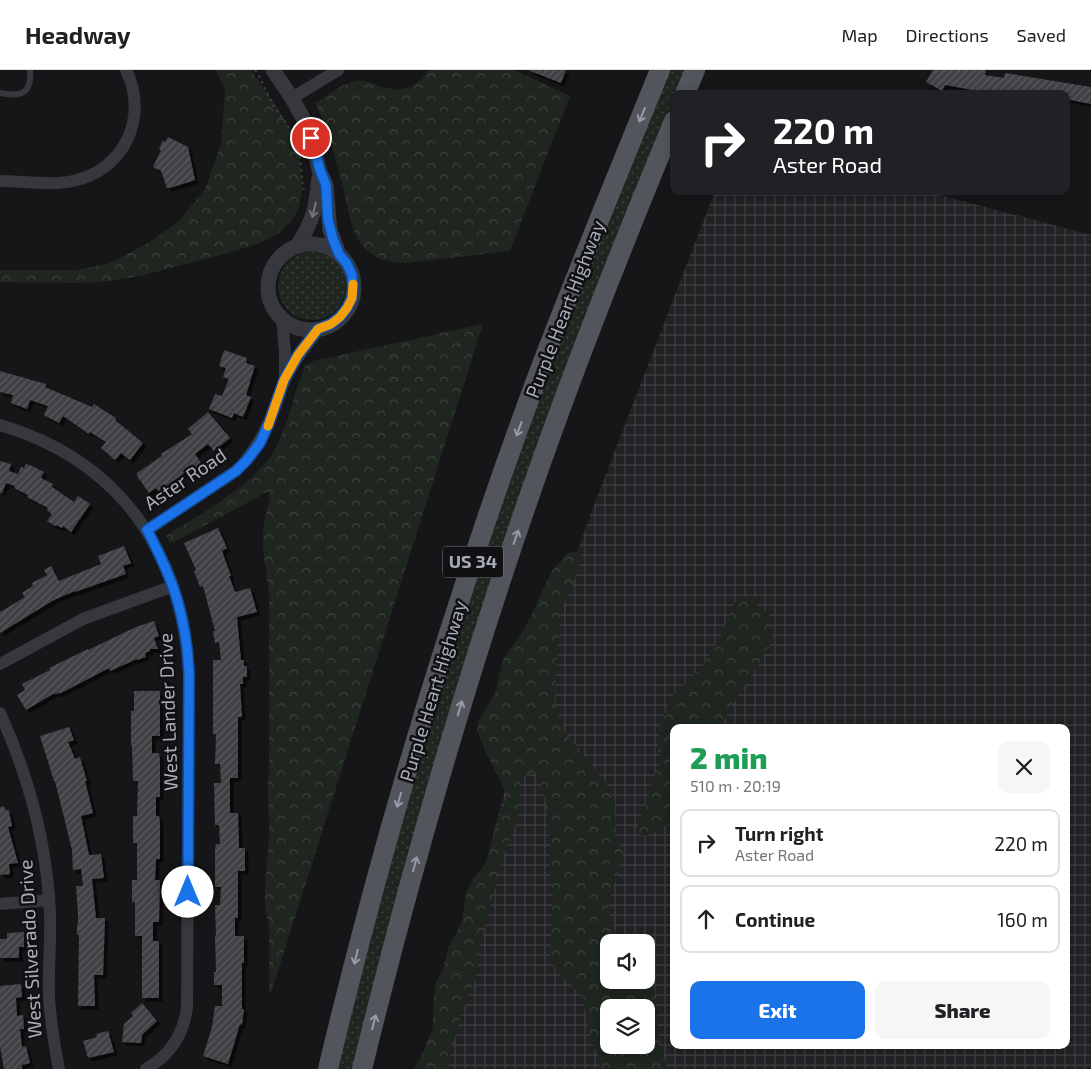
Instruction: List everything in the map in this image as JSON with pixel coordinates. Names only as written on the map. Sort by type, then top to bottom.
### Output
[{"type":"main road","name":"Purple Heart Highway","points":[[328,1069],[374,891],[452,624],[538,376],[660,70]]},
{"type":"main road","points":[[687,90],[695,70]]},
{"type":"main road","name":"Purple Heart Highway","points":[[362,1069],[417,857],[490,613],[528,499],[608,283],[670,131]]},
{"type":"street","points":[[0,181],[57,183],[74,181],[93,174],[109,163],[124,147],[134,122],[135,95],[126,70]]},
{"type":"street","points":[[273,70],[292,98],[306,124],[326,185],[330,230],[339,254]]},
{"type":"street","points":[[292,98],[338,70]]},
{"type":"street","points":[[297,246],[315,212],[320,170]]},
{"type":"street","points":[[308,244],[319,244],[339,254],[347,264],[352,275],[353,287],[352,298],[340,317],[331,324],[318,329],[299,328],[282,319],[274,309],[269,298],[268,285],[270,272],[281,256],[297,246],[308,244]]},
{"type":"street","name":"Aster Road","points":[[282,319],[286,352],[284,380]]},
{"type":"street","name":"Aster Road","points":[[147,530],[236,471],[247,460],[260,443],[284,380],[298,355],[318,329]]},
{"type":"street","name":"West Lander Drive","points":[[0,425],[51,444],[82,464],[110,486],[128,505],[147,530],[164,563],[174,586],[184,621],[189,672],[187,1007],[186,1018],[178,1038],[159,1061],[146,1069]]},
{"type":"street","points":[[0,664],[83,619],[174,586]]},
{"type":"street","name":"West Silverado Drive","points":[[0,713],[16,750],[33,802],[44,854],[49,900],[49,998],[59,1069]]},
{"type":"street","points":[[0,904],[49,900]]},
{"type":"lane","points":[[0,93],[22,94],[28,88],[31,80],[30,70]]},
{"type":"path","points":[[256,70],[271,102],[292,130],[300,157],[300,177],[305,194]]},
{"type":"shaded area","points":[[713,195],[940,195],[1091,235],[1091,1069],[437,1069],[466,939],[537,668],[591,513]]},
{"type":"green space","points":[[216,70],[251,70],[293,134],[300,163],[302,190],[299,209],[291,221],[279,233],[260,243],[228,253],[144,275],[110,281],[83,283],[0,282],[0,270],[77,270],[110,263],[145,245],[179,221],[205,189],[221,144],[225,90]]},
{"type":"green space","points":[[428,70],[514,70],[570,96],[510,251],[406,263],[393,262],[371,254],[358,239],[349,216],[334,152],[315,103],[340,87],[356,81],[366,81],[389,89],[408,88],[419,81]]},
{"type":"green space","points":[[668,70],[686,70],[678,90],[670,90],[670,111],[591,304],[353,1069],[335,1069],[417,762],[494,519],[578,291]]},
{"type":"green space","points":[[312,252],[325,255],[336,262],[343,273],[346,286],[343,299],[336,310],[325,317],[312,320],[299,317],[288,310],[281,299],[278,286],[281,273],[288,262],[299,255]]},
{"type":"green space","points":[[483,324],[271,993],[269,993],[269,925],[265,904],[265,882],[269,839],[269,592],[263,551],[263,529],[269,491],[170,544],[166,536],[243,485],[268,459],[277,445],[284,428],[305,366],[313,361]]},
{"type":"green space","points":[[583,550],[577,573],[561,612],[555,706],[565,732],[606,783],[615,802],[616,837],[623,853],[608,907],[615,934],[600,934],[600,989],[655,989],[658,1032],[667,1069],[601,1069],[588,1027],[582,996],[558,973],[550,958],[553,895],[549,869],[550,845],[546,803],[540,778],[532,773],[520,778],[518,820],[504,854],[479,951],[476,978],[460,1018],[447,1069],[414,1069],[433,1027],[436,981],[443,970],[448,948],[461,924],[467,890],[474,877],[485,865],[507,794],[486,753],[477,730],[478,722],[496,691],[505,656],[525,628],[552,571],[567,553]]},
{"type":"green space","points":[[743,597],[757,598],[758,607],[770,616],[772,635],[769,648],[729,710],[722,724],[670,724],[670,824],[646,836],[640,835],[638,825],[660,760],[658,747],[661,721],[672,696],[701,668],[719,640],[735,602]]},
{"type":"building","points":[[528,70],[566,70],[561,83]]},
{"type":"building","points":[[933,70],[986,70],[985,75],[1004,78],[1005,73],[1091,87],[1091,104],[1070,100],[1070,90],[973,90],[945,85],[942,90],[940,90],[926,82]]},
{"type":"building","points":[[168,137],[188,147],[195,180],[170,188],[167,188],[161,171],[153,167],[161,150],[159,149],[163,140],[165,142]]},
{"type":"building","points":[[224,350],[247,358],[246,363],[255,366],[246,395],[251,397],[243,417],[234,413],[232,418],[209,409],[215,394],[222,396],[229,379],[223,377],[226,368],[219,366]]},
{"type":"building","points":[[0,371],[46,384],[45,387],[92,407],[94,404],[116,418],[115,420],[143,443],[130,460],[121,453],[115,460],[101,448],[106,442],[90,432],[89,434],[63,416],[59,423],[44,415],[48,406],[30,400],[27,409],[11,403],[13,395],[0,392]]},
{"type":"building","points":[[208,412],[230,438],[214,451],[208,444],[195,454],[201,463],[197,467],[186,474],[185,472],[159,492],[156,488],[149,493],[137,476],[137,473],[162,456],[161,454],[192,434],[188,429]]},
{"type":"building","points":[[0,461],[11,464],[9,471],[18,474],[21,467],[24,468],[26,464],[32,466],[44,472],[41,478],[53,484],[52,487],[74,502],[78,496],[90,504],[71,532],[63,526],[62,528],[55,526],[47,521],[52,514],[47,510],[48,508],[27,497],[28,495],[14,488],[15,486],[6,483],[2,493],[0,493]]},
{"type":"building","points":[[218,528],[227,548],[222,551],[235,592],[250,588],[257,612],[237,617],[241,660],[244,660],[244,666],[247,666],[247,677],[243,677],[243,684],[240,684],[242,717],[238,717],[238,778],[230,778],[230,813],[238,813],[239,848],[245,848],[245,871],[238,871],[238,918],[235,918],[235,936],[244,936],[242,1009],[244,1009],[242,1025],[240,1024],[228,1064],[203,1056],[212,1027],[215,1006],[222,1006],[222,985],[214,985],[214,972],[216,972],[215,905],[220,905],[221,887],[215,887],[215,849],[216,844],[220,844],[219,825],[215,825],[214,783],[221,783],[220,764],[215,764],[216,734],[213,734],[213,660],[221,660],[219,642],[215,643],[213,631],[215,631],[203,586],[200,587],[194,571],[196,570],[184,543]]},
{"type":"building","points":[[124,546],[131,563],[123,566],[126,574],[54,600],[0,633],[0,612],[25,597],[22,593],[33,586],[32,583],[47,575],[44,570],[51,566],[59,581],[101,564],[98,556]]},
{"type":"building","points":[[154,621],[159,636],[154,638],[158,649],[150,649],[150,651],[145,653],[146,657],[110,671],[109,668],[61,693],[53,694],[26,710],[17,695],[25,690],[22,684],[88,649],[136,627]]},
{"type":"building","points":[[134,691],[160,691],[160,736],[152,736],[152,753],[159,753],[160,760],[160,797],[156,797],[156,816],[159,816],[160,822],[160,859],[156,859],[155,880],[160,880],[159,922],[153,922],[153,941],[159,941],[159,998],[142,998],[142,936],[135,936],[135,902],[132,902],[132,880],[137,880],[137,843],[133,843],[133,816],[137,816],[138,781],[133,781],[131,746],[131,711],[134,711]]},
{"type":"building","points":[[69,727],[74,740],[68,742],[75,759],[80,757],[93,813],[81,816],[89,855],[101,854],[104,878],[92,879],[96,918],[105,918],[103,975],[94,975],[95,1006],[78,1006],[79,935],[77,935],[76,886],[83,886],[81,869],[73,870],[72,850],[55,781],[40,736]]},
{"type":"building","points":[[4,806],[5,810],[9,811],[12,826],[8,827],[18,863],[9,864],[10,874],[0,875],[0,807]]},
{"type":"building","points":[[24,932],[24,947],[19,947],[19,958],[0,958],[0,939],[7,939],[7,933]]},
{"type":"building","points":[[21,984],[22,997],[16,998],[17,1016],[23,1015],[24,1029],[20,1029],[22,1047],[26,1046],[30,1063],[22,1065],[22,1069],[4,1069],[0,1046],[0,986]]},
{"type":"building","points":[[142,1003],[157,1021],[142,1035],[141,1043],[122,1042],[124,1024],[133,1016],[131,1013]]},
{"type":"building","points":[[108,1031],[114,1052],[88,1058],[83,1041],[97,1037],[96,1034]]},
{"type":"slow traffic","points":[[268,426],[284,380],[298,355],[318,329],[331,324],[347,308],[352,298],[353,284]]},
{"type":"route","points":[[188,892],[189,672],[187,639],[174,586],[147,530],[236,471],[247,460],[260,443],[284,380],[298,355],[318,329],[331,324],[340,317],[352,298],[352,275],[347,264],[339,254],[330,230],[326,185],[311,138]]}]
